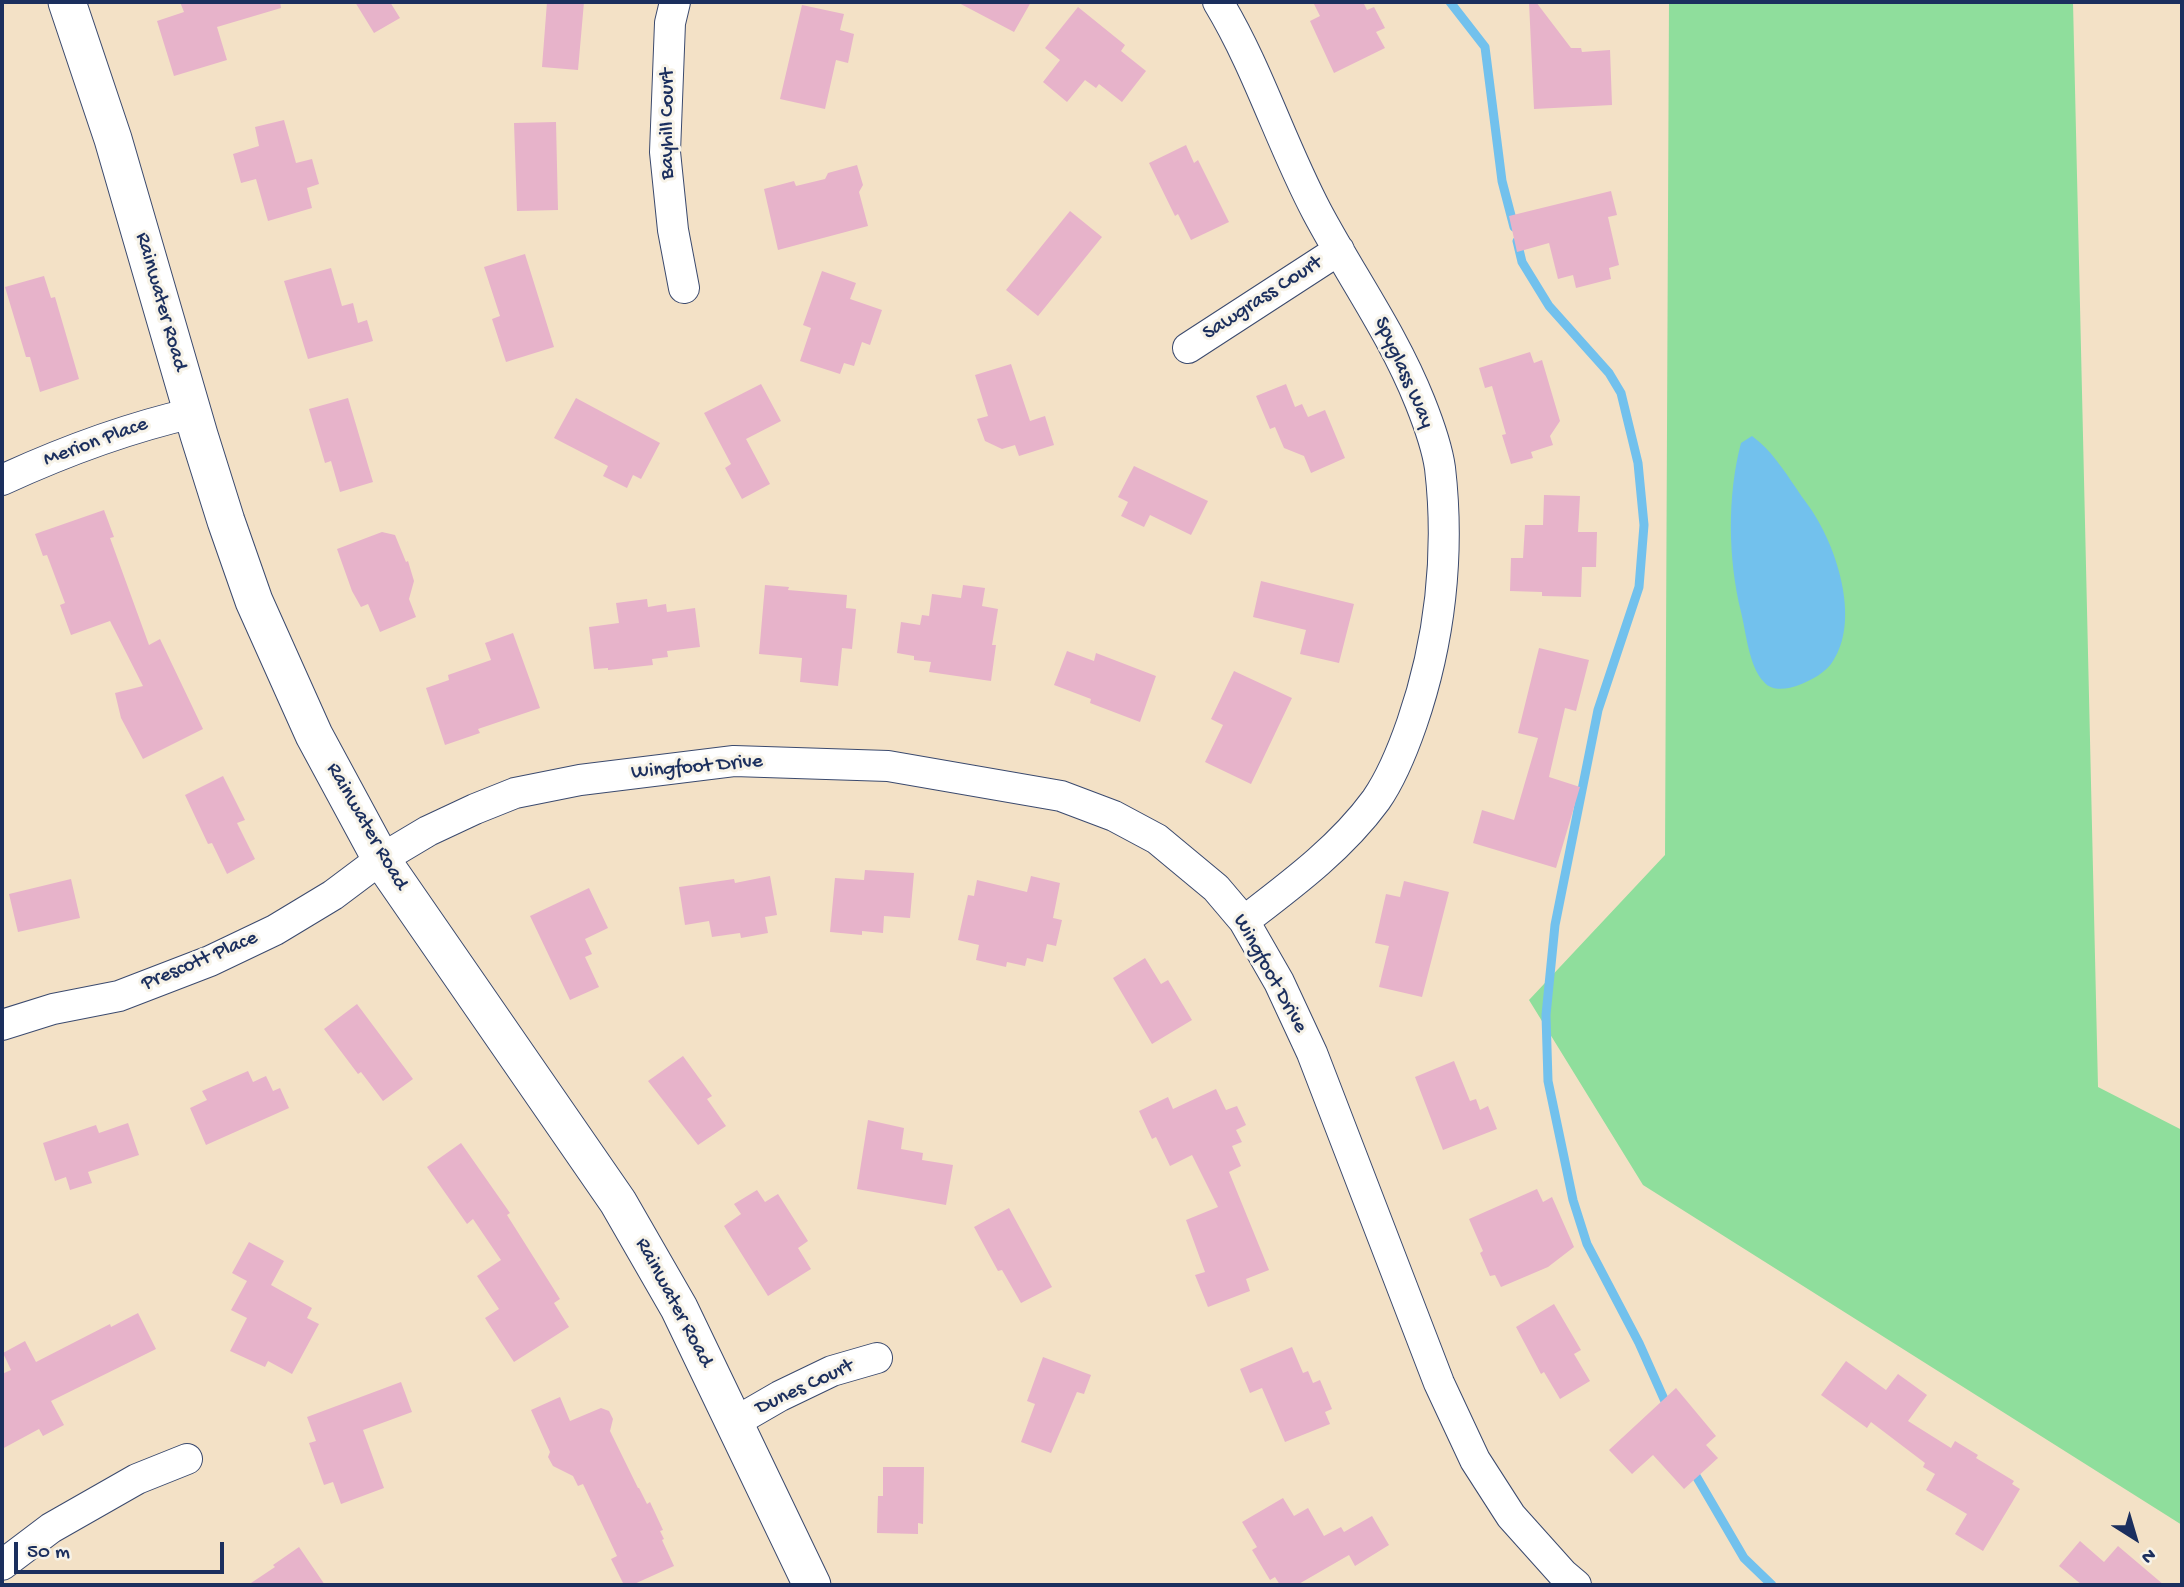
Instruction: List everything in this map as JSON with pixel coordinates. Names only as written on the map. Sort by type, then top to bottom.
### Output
[{"type":"street","name":"Rainwater Road","points":[[67,2],[113,139],[226,521],[254,601],[314,735],[381,859],[618,1202],[679,1308],[812,1585]]},
{"type":"street","name":"Bayhill Court","points":[[675,2],[670,23],[664,152],[673,230],[684,288]]},
{"type":"street","name":"Spyglass Way","points":[[1218,2],[1236,32],[1301,181],[1397,350],[1421,404],[1440,465],[1445,537],[1440,604],[1425,685],[1402,751],[1377,798],[1343,838],[1296,881],[1244,921]]},
{"type":"street","name":"Sawgrass Court","points":[[1188,348],[1339,250]]},
{"type":"street","name":"Merion Place","points":[[2,480],[38,464],[154,422],[193,413]]},
{"type":"street","name":"Wingfoot Drive","points":[[381,859],[428,831],[515,793],[580,779],[734,761],[888,766],[1061,796],[1114,816],[1157,839],[1216,888],[1244,921],[1279,982],[1312,1053],[1439,1383],[1475,1460],[1511,1516],[1576,1585]]},
{"type":"street","name":"Prescott Place","points":[[2,1025],[53,1009],[119,996],[210,961],[275,930],[332,895],[381,859]]},
{"type":"street","name":"Dunes Court","points":[[735,1422],[832,1371],[877,1358]]},
{"type":"street","points":[[2,1565],[51,1528],[137,1479],[187,1460]]},
{"type":"green space","points":[[1669,2],[2073,2],[2098,1087],[2182,1130],[2182,1525],[1643,1185],[1529,1000],[1665,855]]},
{"type":"water","points":[[1752,436],[1776,460],[1815,515],[1832,551],[1843,589],[1845,628],[1833,661],[1813,679],[1785,688],[1767,685],[1751,659],[1734,571],[1731,528],[1733,484],[1741,443]]},
{"type":"building","points":[[180,2],[280,2],[281,8],[217,27],[227,60],[174,76],[157,21],[184,12]]},
{"type":"building","points":[[355,2],[390,2],[400,18],[374,33]]},
{"type":"building","points":[[547,2],[584,2],[578,70],[542,67]]},
{"type":"building","points":[[957,2],[1031,2],[1014,32]]},
{"type":"building","points":[[1313,2],[1363,2],[1367,10],[1374,7],[1385,28],[1376,32],[1385,48],[1334,73],[1310,21],[1320,16]]},
{"type":"building","points":[[1529,2],[1536,2],[1571,48],[1581,48],[1582,52],[1610,50],[1612,105],[1534,109]]},
{"type":"building","points":[[802,5],[844,14],[840,30],[854,34],[848,63],[836,60],[825,109],[780,99]]},
{"type":"building","points":[[1078,7],[1125,45],[1121,51],[1146,71],[1122,102],[1099,84],[1096,88],[1085,80],[1067,102],[1043,82],[1060,60],[1045,48]]},
{"type":"building","points":[[284,120],[296,163],[312,159],[319,184],[307,188],[312,208],[268,221],[256,179],[241,183],[233,154],[259,146],[255,127]]},
{"type":"building","points":[[556,122],[558,210],[517,211],[514,123]]},
{"type":"building","points":[[1186,145],[1194,163],[1198,160],[1229,222],[1191,240],[1178,214],[1175,216],[1149,163]]},
{"type":"building","points":[[857,165],[863,185],[859,192],[868,226],[778,250],[764,189],[794,181],[796,186],[825,179],[828,173]]},
{"type":"building","points":[[1611,191],[1617,215],[1608,217],[1619,265],[1609,268],[1611,279],[1576,288],[1573,275],[1558,279],[1549,243],[1517,252],[1509,216]]},
{"type":"building","points":[[1070,211],[1102,237],[1038,316],[1006,290]]},
{"type":"building","points":[[525,254],[554,347],[506,362],[492,319],[500,316],[484,267]]},
{"type":"building","points":[[331,268],[342,306],[353,303],[358,323],[367,320],[373,341],[308,359],[284,281]]},
{"type":"building","points":[[822,271],[856,283],[850,299],[882,310],[870,345],[862,342],[854,366],[844,363],[840,374],[800,361],[811,328],[803,325]]},
{"type":"building","points":[[44,276],[51,298],[55,297],[79,379],[40,392],[30,357],[26,357],[5,287]]},
{"type":"building","points":[[1530,352],[1534,363],[1542,360],[1560,421],[1550,436],[1553,445],[1531,452],[1533,458],[1511,464],[1502,435],[1506,434],[1492,386],[1485,388],[1479,368]]},
{"type":"building","points":[[1011,364],[1030,421],[1045,416],[1054,445],[1019,456],[1015,445],[1002,449],[985,441],[977,419],[988,416],[975,375]]},
{"type":"building","points":[[761,384],[781,421],[746,439],[770,484],[742,499],[725,468],[731,464],[704,413]]},
{"type":"building","points":[[1286,384],[1295,407],[1302,404],[1308,417],[1325,410],[1345,458],[1311,473],[1304,456],[1284,448],[1275,427],[1270,429],[1256,396]]},
{"type":"building","points":[[348,398],[373,482],[340,492],[331,461],[325,463],[309,409]]},
{"type":"building","points":[[576,398],[660,443],[641,479],[633,475],[627,488],[603,476],[608,466],[554,438]]},
{"type":"building","points":[[1134,466],[1208,501],[1191,535],[1150,515],[1144,527],[1121,516],[1128,502],[1118,497]]},
{"type":"building","points":[[1544,495],[1580,496],[1578,532],[1597,532],[1596,567],[1582,567],[1581,597],[1542,596],[1542,592],[1510,591],[1511,558],[1523,558],[1525,525],[1543,525]]},
{"type":"building","points":[[104,510],[114,537],[110,538],[149,645],[160,639],[203,729],[143,759],[121,718],[115,693],[143,686],[110,621],[71,635],[60,605],[65,603],[47,555],[43,556],[35,534]]},
{"type":"building","points":[[382,532],[395,535],[406,562],[408,561],[414,581],[409,599],[416,617],[380,632],[368,604],[361,607],[352,591],[337,549]]},
{"type":"building","points":[[1261,581],[1354,604],[1339,663],[1300,654],[1306,630],[1253,617]]},
{"type":"building","points":[[765,585],[789,587],[788,590],[847,595],[846,608],[856,609],[852,649],[842,648],[838,686],[800,682],[802,658],[759,654]]},
{"type":"building","points":[[963,585],[985,588],[982,606],[998,609],[992,645],[996,645],[991,681],[929,672],[931,662],[914,660],[914,656],[897,653],[901,622],[920,625],[922,615],[929,616],[932,594],[961,598]]},
{"type":"building","points":[[647,599],[648,607],[666,604],[667,612],[695,608],[700,647],[667,651],[668,657],[652,659],[653,665],[594,669],[589,627],[619,623],[616,603]]},
{"type":"building","points":[[513,633],[540,708],[478,729],[480,733],[445,745],[426,688],[449,680],[448,675],[491,660],[485,643]]},
{"type":"building","points":[[1539,648],[1589,660],[1576,711],[1565,708],[1549,777],[1580,787],[1556,868],[1473,843],[1482,810],[1514,820],[1538,738],[1518,733]]},
{"type":"building","points":[[1067,651],[1094,661],[1096,653],[1156,676],[1140,722],[1090,703],[1091,699],[1054,685]]},
{"type":"building","points":[[1234,671],[1292,698],[1251,784],[1205,762],[1223,725],[1211,719]]},
{"type":"building","points":[[223,776],[245,820],[237,823],[255,859],[227,874],[212,843],[208,844],[185,795]]},
{"type":"building","points":[[865,870],[914,873],[910,918],[884,916],[883,933],[862,931],[862,935],[830,932],[835,878],[864,880]]},
{"type":"building","points":[[770,876],[777,915],[765,917],[768,933],[741,938],[740,933],[712,937],[709,921],[685,925],[679,887],[734,879],[735,883]]},
{"type":"building","points":[[1031,876],[1060,883],[1053,918],[1062,920],[1056,946],[1047,944],[1043,962],[1027,958],[1025,966],[1007,962],[1006,967],[976,960],[979,945],[958,940],[968,895],[974,896],[977,880],[1027,892]]},
{"type":"building","points":[[71,879],[80,918],[18,932],[9,894]]},
{"type":"building","points":[[1404,881],[1449,892],[1422,997],[1379,987],[1389,946],[1375,943],[1386,894],[1400,897]]},
{"type":"building","points":[[589,888],[608,928],[585,939],[592,954],[585,957],[599,987],[570,1000],[530,916]]},
{"type":"building","points":[[1145,958],[1161,984],[1168,980],[1192,1020],[1152,1044],[1113,978]]},
{"type":"building","points":[[357,1004],[413,1079],[383,1101],[361,1072],[358,1074],[324,1029]]},
{"type":"building","points":[[683,1056],[712,1096],[707,1099],[726,1126],[698,1145],[648,1081]]},
{"type":"building","points":[[1454,1061],[1470,1101],[1476,1099],[1480,1110],[1488,1106],[1497,1129],[1443,1150],[1415,1077]]},
{"type":"building","points":[[248,1071],[253,1082],[266,1076],[273,1091],[280,1088],[289,1108],[206,1145],[190,1108],[207,1100],[202,1091]]},
{"type":"building","points":[[1216,1089],[1226,1110],[1237,1106],[1246,1125],[1236,1130],[1242,1142],[1232,1146],[1241,1166],[1229,1172],[1269,1270],[1246,1279],[1250,1291],[1208,1307],[1195,1275],[1205,1272],[1186,1220],[1218,1207],[1192,1155],[1170,1166],[1156,1137],[1152,1139],[1139,1111],[1168,1097],[1173,1109]]},
{"type":"building","points":[[868,1120],[904,1128],[901,1149],[923,1153],[922,1160],[953,1165],[946,1205],[857,1189]]},
{"type":"building","points":[[128,1123],[139,1155],[88,1172],[92,1183],[70,1190],[66,1177],[55,1181],[43,1143],[96,1125],[99,1133]]},
{"type":"building","points":[[461,1143],[510,1213],[507,1215],[560,1299],[554,1303],[569,1327],[514,1362],[485,1318],[499,1309],[477,1276],[501,1260],[473,1219],[467,1224],[427,1167]]},
{"type":"building","points":[[1537,1189],[1543,1202],[1552,1197],[1574,1247],[1548,1267],[1501,1287],[1495,1275],[1490,1276],[1469,1219]]},
{"type":"building","points":[[757,1190],[765,1202],[778,1194],[808,1241],[798,1248],[811,1269],[768,1296],[724,1226],[741,1214],[734,1204]]},
{"type":"building","points":[[1009,1208],[1052,1287],[1021,1303],[1002,1270],[998,1271],[974,1227]]},
{"type":"building","points":[[249,1242],[284,1261],[271,1285],[312,1308],[307,1318],[319,1324],[292,1374],[268,1361],[265,1367],[230,1351],[247,1318],[231,1310],[247,1281],[232,1273]]},
{"type":"building","points":[[1554,1304],[1581,1350],[1574,1354],[1590,1381],[1560,1399],[1544,1372],[1541,1374],[1516,1327]]},
{"type":"building","points":[[138,1313],[156,1349],[51,1401],[64,1425],[43,1436],[39,1429],[2,1449],[2,1374],[11,1370],[3,1353],[25,1341],[36,1362],[110,1324],[111,1327]]},
{"type":"building","points":[[1292,1347],[1303,1373],[1308,1371],[1313,1383],[1320,1380],[1332,1409],[1325,1412],[1330,1424],[1285,1442],[1262,1388],[1250,1393],[1240,1369]]},
{"type":"building","points":[[1043,1357],[1091,1375],[1084,1394],[1077,1392],[1051,1453],[1021,1442],[1035,1404],[1027,1401]]},
{"type":"building","points":[[1846,1361],[1886,1390],[1898,1374],[1927,1395],[1908,1421],[1951,1448],[1955,1441],[1978,1455],[1976,1458],[2014,1481],[2012,1484],[2020,1489],[1983,1551],[1955,1534],[1967,1514],[1926,1490],[1935,1474],[1923,1467],[1925,1463],[1871,1422],[1867,1428],[1821,1395]]},
{"type":"building","points":[[401,1382],[412,1412],[363,1430],[384,1488],[341,1504],[333,1482],[324,1485],[309,1443],[316,1441],[307,1417]]},
{"type":"building","points":[[1676,1388],[1716,1436],[1706,1445],[1718,1458],[1684,1489],[1653,1455],[1632,1474],[1609,1450]]},
{"type":"building","points":[[560,1397],[570,1421],[601,1408],[609,1411],[613,1419],[610,1431],[647,1504],[650,1502],[663,1530],[660,1531],[664,1539],[662,1540],[674,1566],[632,1585],[624,1585],[611,1559],[617,1556],[583,1484],[578,1486],[573,1476],[553,1466],[548,1457],[550,1452],[531,1410]]},
{"type":"building","points":[[883,1467],[924,1467],[923,1524],[918,1523],[918,1534],[877,1533],[878,1496],[883,1496]]},
{"type":"building","points":[[1283,1498],[1294,1516],[1308,1508],[1324,1536],[1341,1527],[1344,1532],[1372,1516],[1389,1545],[1355,1566],[1349,1555],[1297,1585],[1280,1585],[1275,1577],[1270,1580],[1252,1550],[1257,1547],[1242,1522]]},
{"type":"building","points":[[2080,1541],[2104,1562],[2118,1546],[2164,1585],[2082,1585],[2059,1566]]},
{"type":"building","points":[[299,1547],[325,1585],[248,1585],[275,1567],[273,1565]]},
{"type":"waterway","points":[[1450,2],[1485,47],[1502,181],[1514,227]]},
{"type":"waterway","points":[[1517,241],[1522,262],[1549,306],[1609,373],[1621,393],[1638,463],[1644,525],[1639,587],[1598,710],[1555,925],[1546,1015],[1548,1081],[1573,1200],[1587,1244],[1639,1343],[1668,1408]]},
{"type":"waterway","points":[[1692,1469],[1744,1558],[1772,1585]]}]
